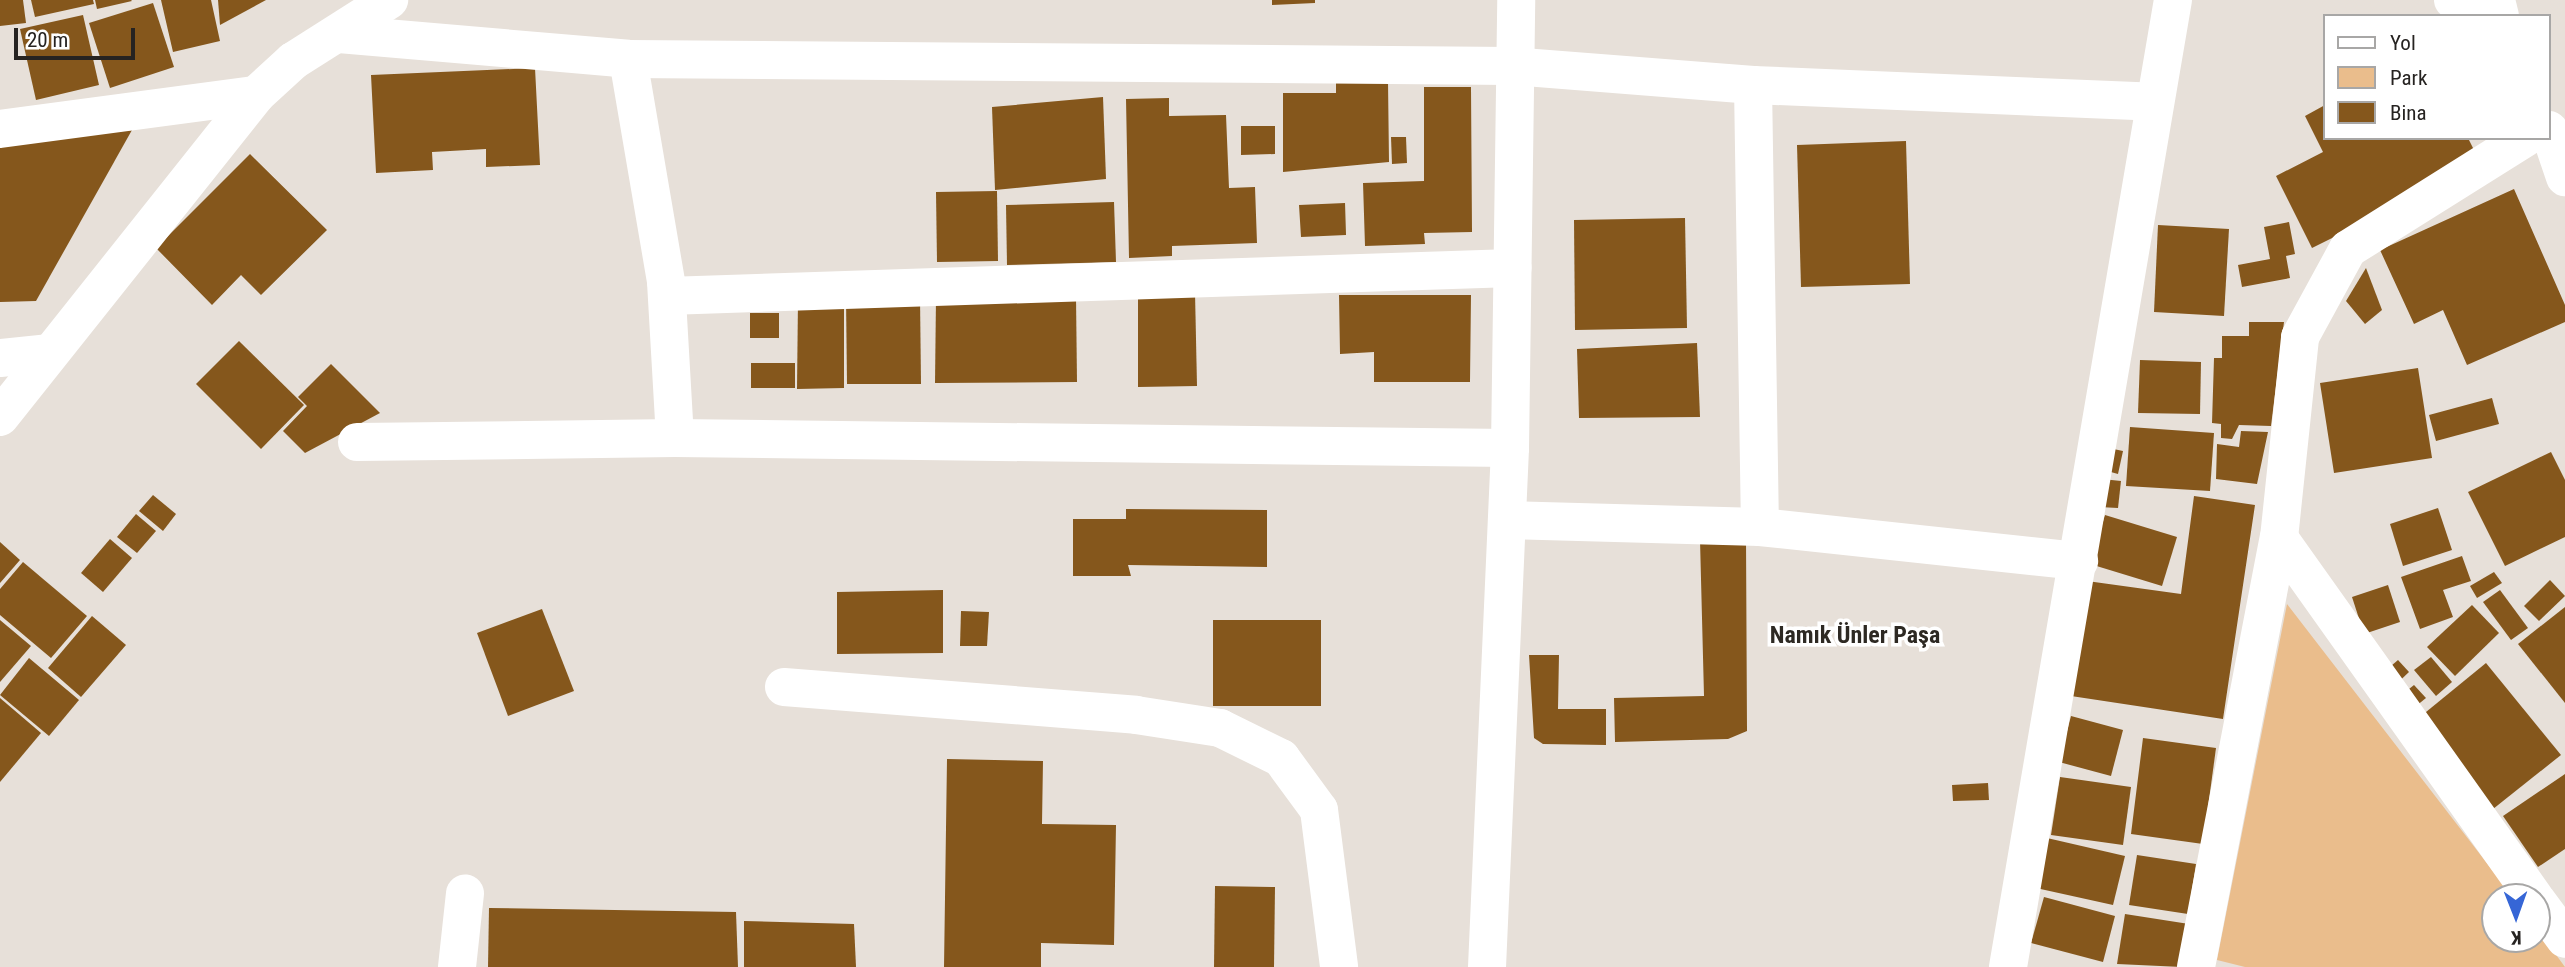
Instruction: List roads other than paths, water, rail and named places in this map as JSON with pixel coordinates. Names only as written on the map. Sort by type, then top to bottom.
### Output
[{"type":"street","points":[[0,417],[48,353],[256,95],[293,61],[389,0]]},
{"type":"street","points":[[1487,967],[1510,447],[1512,66],[1516,0]]},
{"type":"street","points":[[2008,967],[2172,0]]},
{"type":"street","points":[[2453,0],[2470,14]]},
{"type":"street","points":[[339,34],[628,59],[1512,66],[1753,85],[2154,102]]},
{"type":"street","points":[[628,59],[667,296],[675,438]]},
{"type":"street","points":[[1753,85],[1760,527]]},
{"type":"street","points":[[0,129],[256,95]]},
{"type":"street","points":[[2551,136],[2565,177]]},
{"type":"street","points":[[2196,967],[2279,538],[2300,337],[2348,249],[2522,140]]},
{"type":"street","points":[[667,296],[1513,268]]},
{"type":"street","points":[[0,358],[48,353]]},
{"type":"street","points":[[357,442],[675,438],[1510,447]]},
{"type":"street","points":[[1507,520],[1760,527],[2078,561]]},
{"type":"street","points":[[2279,538],[2525,883]]},
{"type":"street","points":[[784,687],[1136,715],[1220,728],[1281,758],[1319,810],[1339,967]]},
{"type":"street","points":[[457,967],[465,893]]},
{"type":"street","points":[[2551,920],[2565,939]]},
{"type":"district","name":"Namık Ünler Paşa","points":[[1855,636]]}]
